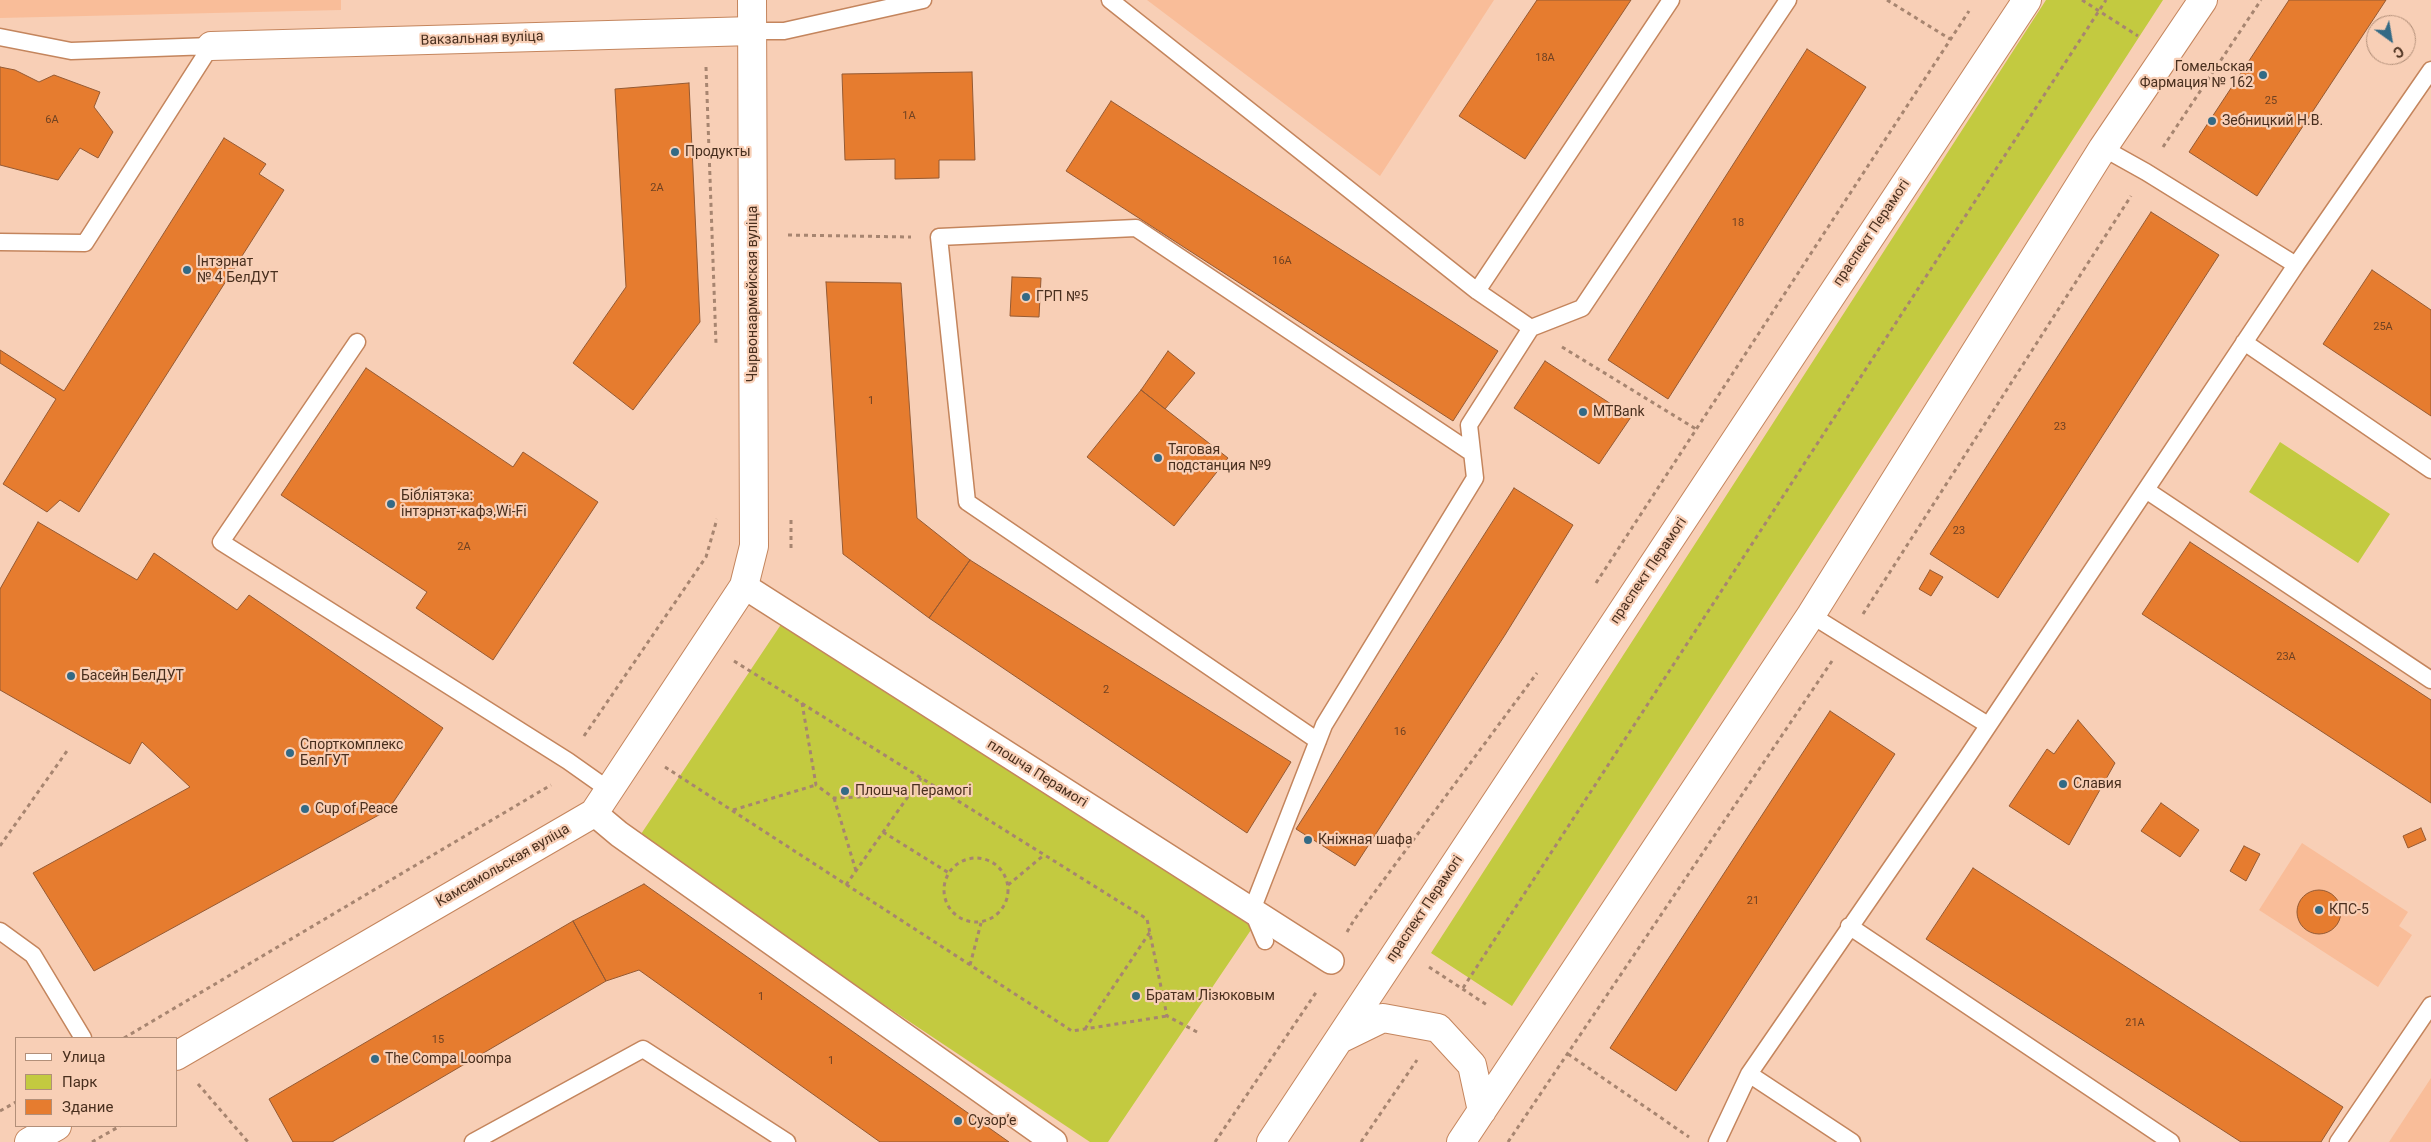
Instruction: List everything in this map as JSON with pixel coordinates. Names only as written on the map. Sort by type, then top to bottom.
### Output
[{"type":"main road","name":"Чырвонаармейская вуліца","points":[[744,586],[754,546],[752,0]]},
{"type":"main road","name":"праспект Перамогі","points":[[1270,1142],[2027,0]]},
{"type":"main road","points":[[1461,1142],[1811,616],[2103,148],[2203,0]]},
{"type":"main road","name":"Вакзальная вуліца","points":[[210,46],[753,31]]},
{"type":"main road","name":"Камсамольская вуліца","points":[[178,1055],[594,813],[744,586]]},
{"type":"main road","points":[[1338,1040],[1383,1018],[1438,1028],[1472,1065],[1482,1111]]},
{"type":"main road","points":[[29,1142],[55,1127]]},
{"type":"street","name":"плошча Перамогі","points":[[744,586],[1331,960]]},
{"type":"street","points":[[594,813],[626,839],[1054,1142]]},
{"type":"lane","points":[[753,31],[784,32],[923,0]]},
{"type":"lane","points":[[1110,0],[1477,291],[1531,328]]},
{"type":"lane","points":[[1477,291],[1671,0]]},
{"type":"lane","points":[[1265,941],[1252,910],[1324,725],[1475,478],[1469,425],[1531,328],[1582,308],[1788,0]]},
{"type":"lane","points":[[0,38],[71,50],[210,46]]},
{"type":"lane","points":[[0,242],[85,243],[210,46]]},
{"type":"lane","points":[[1717,1142],[1749,1074],[1849,926],[1966,759],[2244,342],[2431,70]]},
{"type":"lane","points":[[2103,148],[2146,172],[2296,265]]},
{"type":"lane","points":[[1318,741],[968,502],[939,237],[1136,228],[1472,453]]},
{"type":"lane","points":[[357,342],[221,542],[568,761],[609,790]]},
{"type":"lane","points":[[2244,342],[2431,470]]},
{"type":"lane","points":[[2146,490],[2431,680]]},
{"type":"lane","points":[[1811,616],[1988,724]]},
{"type":"lane","points":[[1849,926],[2171,1142]]},
{"type":"lane","points":[[0,931],[33,955],[82,1037]]},
{"type":"lane","points":[[2338,1142],[2431,1005]]},
{"type":"lane","points":[[473,1142],[643,1049],[787,1142]]},
{"type":"lane","points":[[1749,1074],[1852,1142]]},
{"type":"path","points":[[1887,0],[1950,40]]},
{"type":"path","points":[[2082,0],[2138,37]]},
{"type":"path","points":[[1463,988],[2106,0]]},
{"type":"path","points":[[2205,82],[2261,0]]},
{"type":"path","points":[[1593,587],[1969,10]]},
{"type":"path","points":[[704,33],[716,346]]},
{"type":"path","points":[[787,235],[939,237]]},
{"type":"path","points":[[1531,328],[1696,429]]},
{"type":"path","points":[[126,1037],[550,786],[706,557],[719,512]]},
{"type":"path","points":[[734,661],[1147,919],[1167,1016]]},
{"type":"path","points":[[1215,1142],[1319,988],[1331,960],[1354,920],[1539,670]]},
{"type":"path","points":[[802,703],[816,785],[834,798],[856,871]]},
{"type":"path","points":[[0,846],[68,751]]},
{"type":"path","points":[[664,767],[1072,1031],[1167,1016],[1199,1033]]},
{"type":"path","points":[[846,885],[921,778]]},
{"type":"path","points":[[732,811],[816,785]]},
{"type":"path","points":[[834,798],[909,795]]},
{"type":"path","points":[[883,832],[949,873]]},
{"type":"path","points":[[1008,885],[1044,855]]},
{"type":"path","points":[[978,858],[998,866],[1005,875],[1008,885],[1008,895],[1002,910],[991,920],[981,923],[961,919],[947,904],[945,883],[949,873],[966,859],[978,858]]},
{"type":"path","points":[[970,965],[981,923]]},
{"type":"path","points":[[1085,1030],[1150,932]]},
{"type":"path","points":[[1425,965],[1487,1005]]},
{"type":"path","points":[[1568,1054],[1696,1142]]},
{"type":"path","points":[[1361,1142],[1419,1057]]},
{"type":"path","points":[[196,1082],[248,1142]]},
{"type":"path","points":[[0,1111],[15,1103]]},
{"type":"path","points":[[92,1142],[118,1127]]},
{"type":"shaded area","points":[[0,0],[341,0],[341,10],[0,18]]},
{"type":"shaded area","points":[[1147,0],[1494,0],[1380,176]]},
{"type":"shaded area","points":[[2302,843],[2408,912],[2399,926],[2412,935],[2378,987],[2259,910]]},
{"type":"shaded area","points":[[2431,1078],[2431,1142],[2389,1142]]},
{"type":"green space","points":[[2046,0],[2163,0],[1512,1006],[1431,953]]},
{"type":"green space","points":[[2280,442],[2390,514],[2358,563],[2249,492]]},
{"type":"green space","points":[[790,611],[1257,921],[1108,1142],[1090,1142],[637,840]]},
{"type":"building","points":[[1537,0],[1631,0],[1525,159],[1459,116]]},
{"type":"building","points":[[2289,0],[2386,0],[2376,15],[2366,15],[2366,30],[2257,196],[2189,152]]},
{"type":"building","points":[[1807,49],[1866,87],[1668,399],[1608,360]]},
{"type":"building","points":[[0,67],[15,70],[39,82],[54,75],[100,92],[94,107],[113,132],[98,158],[80,148],[58,180],[0,165]]},
{"type":"building","points":[[972,72],[975,160],[939,160],[939,178],[895,179],[895,159],[845,160],[842,74]]},
{"type":"building","points":[[689,83],[700,322],[633,410],[573,363],[626,287],[615,89]]},
{"type":"building","points":[[1111,101],[1498,351],[1453,421],[1066,171]]},
{"type":"building","name":"Інтэрнат № 4 БелДУТ","points":[[224,138],[266,164],[259,174],[284,190],[79,512],[60,500],[47,512],[3,484],[56,399],[0,363],[0,350],[64,391]]},
{"type":"building","points":[[2151,212],[2219,255],[1998,598],[1930,554]]},
{"type":"building","points":[[2372,270],[2431,310],[2431,416],[2323,344]]},
{"type":"building","name":"ГРП №5","points":[[1012,277],[1041,278],[1039,317],[1010,316]]},
{"type":"building","points":[[826,282],[901,283],[917,518],[970,560],[929,618],[843,554]]},
{"type":"building","points":[[1168,351],[1195,373],[1165,409],[1141,390]]},
{"type":"building","points":[[1545,361],[1631,417],[1599,464],[1514,408]]},
{"type":"building","points":[[366,368],[513,467],[523,452],[598,502],[493,660],[416,608],[427,592],[281,495]]},
{"type":"building","name":"Тяговая подстанция №9","points":[[1141,390],[1228,458],[1174,526],[1087,457]]},
{"type":"building","points":[[1514,488],[1573,525],[1505,635],[1355,866],[1296,829]]},
{"type":"building","name":"Спорткомплекс БелГУТ","points":[[38,522],[137,580],[154,553],[237,610],[249,595],[443,728],[388,810],[94,971],[33,873],[190,787],[142,742],[130,764],[0,690],[0,589]]},
{"type":"building","points":[[2190,542],[2431,700],[2431,803],[2142,614]]},
{"type":"building","points":[[970,560],[1291,762],[1247,833],[929,618]]},
{"type":"building","points":[[1930,570],[1943,577],[1931,596],[1919,589]]},
{"type":"building","points":[[1830,711],[1895,754],[1676,1091],[1610,1048]]},
{"type":"building","name":"Славия","points":[[2078,720],[2115,763],[2069,845],[2009,806],[2047,749],[2054,754]]},
{"type":"building","points":[[2161,803],[2199,830],[2180,857],[2141,831]]},
{"type":"building","points":[[2421,828],[2426,840],[2408,848],[2403,836]]},
{"type":"building","points":[[2244,846],[2260,854],[2246,881],[2230,871]]},
{"type":"building","points":[[1973,868],[2343,1107],[2321,1142],[2241,1142],[1926,939]]},
{"type":"building","points":[[644,884],[1009,1142],[880,1142],[639,970],[606,981],[573,921]]},
{"type":"building","name":"КПС-5","points":[[2319,890],[2331,894],[2337,900],[2341,912],[2337,924],[2331,930],[2319,934],[2307,930],[2301,924],[2297,912],[2301,900],[2307,894]]},
{"type":"building","points":[[573,921],[606,981],[332,1142],[293,1142],[269,1099]]},
{"type":"place","name":"Гомельская Фармация № 162","points":[[2263,75]]},
{"type":"place","name":"Зебницкий Н.В.","points":[[2212,121]]},
{"type":"place","name":"Продукты","points":[[675,152]]},
{"type":"place","name":"Інтэрнат № 4 БелДУТ","points":[[187,270]]},
{"type":"place","name":"ГРП №5","points":[[1026,297]]},
{"type":"place","name":"MTBank","points":[[1583,412]]},
{"type":"place","name":"Тяговая подстанция №9","points":[[1158,458]]},
{"type":"place","name":"Бібліятэка: інтэрнэт-кафэ,Wi-Fi","points":[[391,504]]},
{"type":"place","name":"Басейн БелДУТ","points":[[71,676]]},
{"type":"place","name":"Спорткомплекс БелГУТ","points":[[290,753]]},
{"type":"place","name":"Славия","points":[[2063,784]]},
{"type":"place","name":"Плошча Перамогі","points":[[845,791]]},
{"type":"place","name":"Cup of Peace","points":[[305,809]]},
{"type":"place","name":"Кніжная шафа","points":[[1308,840]]},
{"type":"place","name":"КПС-5","points":[[2319,910]]},
{"type":"place","name":"Братам Лізюковым","points":[[1136,996]]},
{"type":"place","name":"The Compa Loompa","points":[[375,1059]]},
{"type":"place","name":"Сузорʼе","points":[[958,1121]]}]
